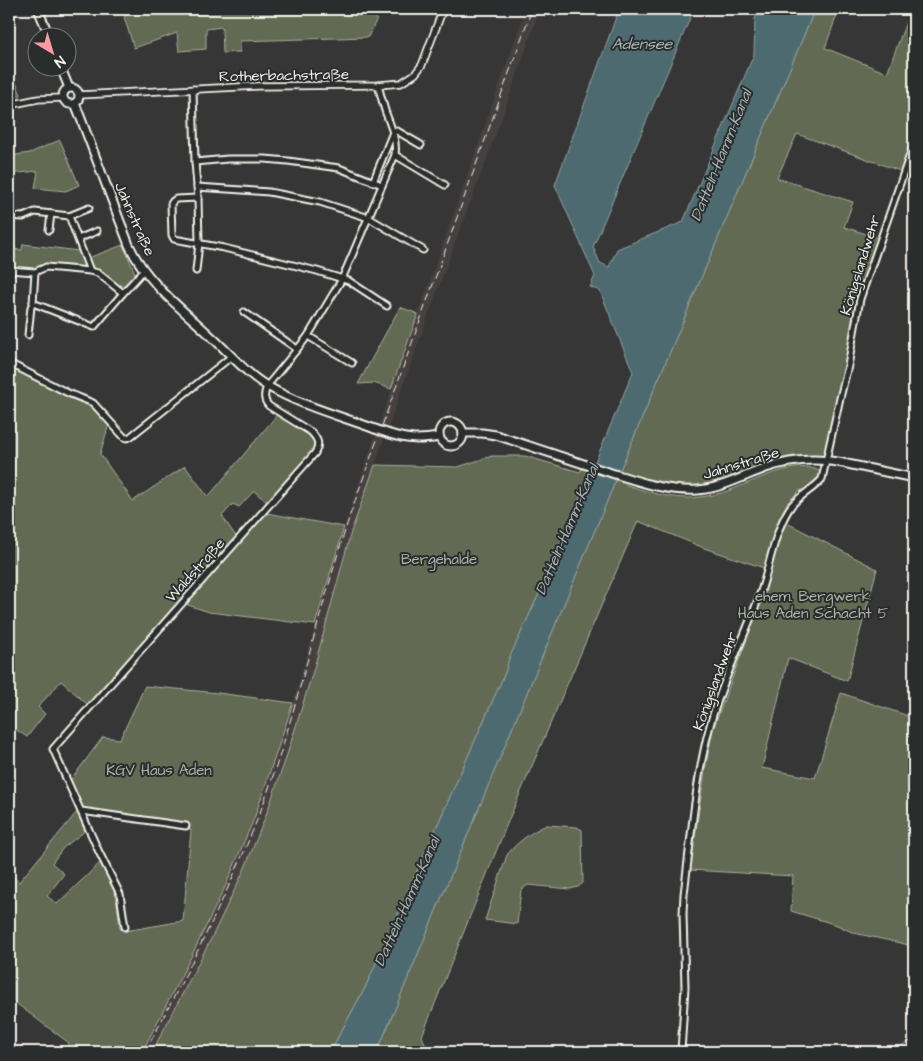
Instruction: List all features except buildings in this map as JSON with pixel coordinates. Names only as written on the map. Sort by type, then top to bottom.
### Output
[{"type":"main road","points":[[38,9],[46,28]]},
{"type":"main road","points":[[65,78],[69,88]]},
{"type":"main road","points":[[69,88],[76,89],[79,95],[78,101],[75,103],[66,103],[63,98],[64,91],[69,88]]},
{"type":"main road","name":"Jahnstraße","points":[[75,103],[134,255],[157,285],[256,379],[296,401],[402,438],[414,440],[439,437]]},
{"type":"main road","points":[[450,422],[460,426],[463,433],[459,443],[452,446],[442,443],[439,437],[441,427],[450,422]]},
{"type":"main road","name":"Jahnstraße","points":[[463,433],[496,435],[624,477],[673,489],[698,490],[722,486],[764,469],[784,463],[806,460],[827,460],[852,464],[914,478]]},
{"type":"street","name":"Rotherbachstraße","points":[[79,95],[258,86],[378,85],[401,83],[411,78],[426,57],[443,9]]},
{"type":"street","points":[[267,386],[308,336],[342,279],[395,155],[393,131],[378,85]]},
{"type":"street","points":[[192,89],[198,198],[199,244],[196,271]]},
{"type":"street","points":[[9,106],[38,99],[63,98]]},
{"type":"street","points":[[393,131],[397,131],[421,145]]},
{"type":"street","points":[[373,182],[393,131]]},
{"type":"street","name":"Königslandwehr","points":[[681,1052],[685,987],[684,894],[701,763],[709,728],[723,686],[761,591],[782,522],[793,503],[814,488],[822,479],[848,366],[860,300],[914,143]]},
{"type":"street","points":[[395,155],[445,185]]},
{"type":"street","points":[[195,162],[228,159],[288,161],[339,168],[382,185]]},
{"type":"street","points":[[197,187],[242,190],[320,202],[369,218],[423,250]]},
{"type":"street","points":[[198,198],[173,200],[171,204],[172,235],[174,238],[293,264],[342,279],[387,306]]},
{"type":"street","points":[[9,216],[23,217],[35,212],[69,216],[89,208]]},
{"type":"street","points":[[49,230],[51,214]]},
{"type":"street","points":[[69,216],[90,271]]},
{"type":"street","points":[[78,239],[97,231]]},
{"type":"street","points":[[9,270],[35,272],[46,267],[90,271],[98,273],[123,293]]},
{"type":"street","points":[[33,303],[94,327],[144,270]]},
{"type":"street","points":[[28,334],[35,272]]},
{"type":"street","points":[[244,312],[297,349]]},
{"type":"street","points":[[308,336],[352,363]]},
{"type":"street","points":[[9,363],[68,393],[93,403],[127,438],[232,356]]},
{"type":"street","name":"Waldstraße","points":[[81,812],[54,749],[315,453],[318,447],[316,437],[311,432],[267,404],[264,395],[267,386]]},
{"type":"street","points":[[81,812],[186,826]]},
{"type":"street","points":[[81,812],[98,852],[120,894],[125,927]]},
{"type":"shaded area","points":[[526,9],[540,9],[351,532],[314,668],[265,818],[244,870],[212,937],[152,1052],[142,1052],[226,885],[255,816],[293,703],[344,527]]},
{"type":"green space","points":[[131,9],[363,9],[377,19],[368,37],[240,41],[240,52],[223,53],[222,27],[206,29],[206,49],[179,51],[177,33],[134,48],[124,17]]},
{"type":"green space","points":[[815,9],[839,9],[825,48],[887,73],[911,9],[914,9],[914,135],[903,172],[797,134],[777,178],[853,202],[844,227],[882,239],[866,283],[852,333],[825,457],[794,456],[762,465],[718,483],[696,486],[673,486],[649,481],[625,472],[621,483],[660,494],[690,498],[722,493],[776,472],[801,467],[812,468],[821,472],[820,478],[810,488],[799,491],[787,503],[764,568],[704,548],[638,521],[509,819],[422,1036],[427,1049],[426,1052],[377,1052],[620,470]]},
{"type":"green space","points":[[9,65],[21,95],[9,99]]},
{"type":"green space","points":[[60,140],[79,185],[66,191],[35,188],[38,171],[9,174],[9,156],[30,153]]},
{"type":"green space","points":[[23,244],[79,251],[85,264],[81,268],[45,265],[33,269],[9,267],[9,249],[22,250]]},
{"type":"green space","points":[[123,245],[135,273],[125,284],[119,286],[101,271],[93,269],[88,258]]},
{"type":"green space","points":[[400,307],[418,314],[391,389],[374,383],[358,384]]},
{"type":"green space","points":[[9,364],[63,393],[93,406],[109,424],[100,454],[133,501],[185,466],[208,497],[277,415],[311,436],[315,442],[314,450],[268,503],[254,491],[239,507],[233,504],[222,516],[237,538],[88,705],[61,681],[38,707],[45,714],[27,737],[9,725]]},
{"type":"green space","name":"Bergehalde","points":[[492,456],[525,456],[580,472],[586,461],[595,463],[544,583],[509,659],[505,673],[366,986],[330,1052],[152,1052],[212,937],[244,870],[265,818],[314,668],[351,532],[375,465],[458,467]]},
{"type":"green space","points":[[266,513],[344,527],[315,625],[209,612],[185,604]]},
{"type":"green space","name":"ehem. Bergwerk Haus Aden Schacht 5","points":[[785,522],[877,569],[847,681],[788,658],[762,768],[815,778],[841,693],[914,718],[914,946],[854,933],[837,925],[791,911],[793,876],[690,870],[713,729],[746,642]]},
{"type":"green space","name":"KGV Haus Aden","points":[[145,686],[293,703],[255,816],[226,885],[142,1052],[65,1052],[69,1043],[9,998],[9,874],[19,882],[77,812],[85,831],[63,848],[52,863],[64,874],[47,896],[57,904],[101,862],[116,894],[120,929],[125,931],[183,921],[191,830],[181,823],[84,810],[70,781],[103,737],[120,739]]},
{"type":"green space","points":[[547,825],[577,827],[582,830],[583,883],[578,887],[570,889],[528,885],[521,890],[517,924],[485,920],[507,855],[525,837]]},
{"type":"water","points":[[619,9],[694,9],[593,247],[600,263],[609,267],[617,249],[683,222],[754,54],[755,19],[759,9],[815,9],[377,1052],[330,1052],[366,986],[505,673],[509,659],[544,583],[633,372],[600,291],[590,287],[595,276],[555,185]]},
{"type":"waterway","points":[[890,1052],[914,1039]]},
{"type":"railway","points":[[145,1052],[223,898],[264,802],[291,720],[350,515],[532,9]]},
{"type":"water label","name":"Adensee","points":[[642,43]]},
{"type":"water label","name":"Datteln-Hamm-Kanal","points":[[720,155]]},
{"type":"water label","name":"Datteln-Hamm-Kanal","points":[[566,529]]},
{"type":"water label","name":"Datteln-Hamm-Kanal","points":[[406,901]]}]
